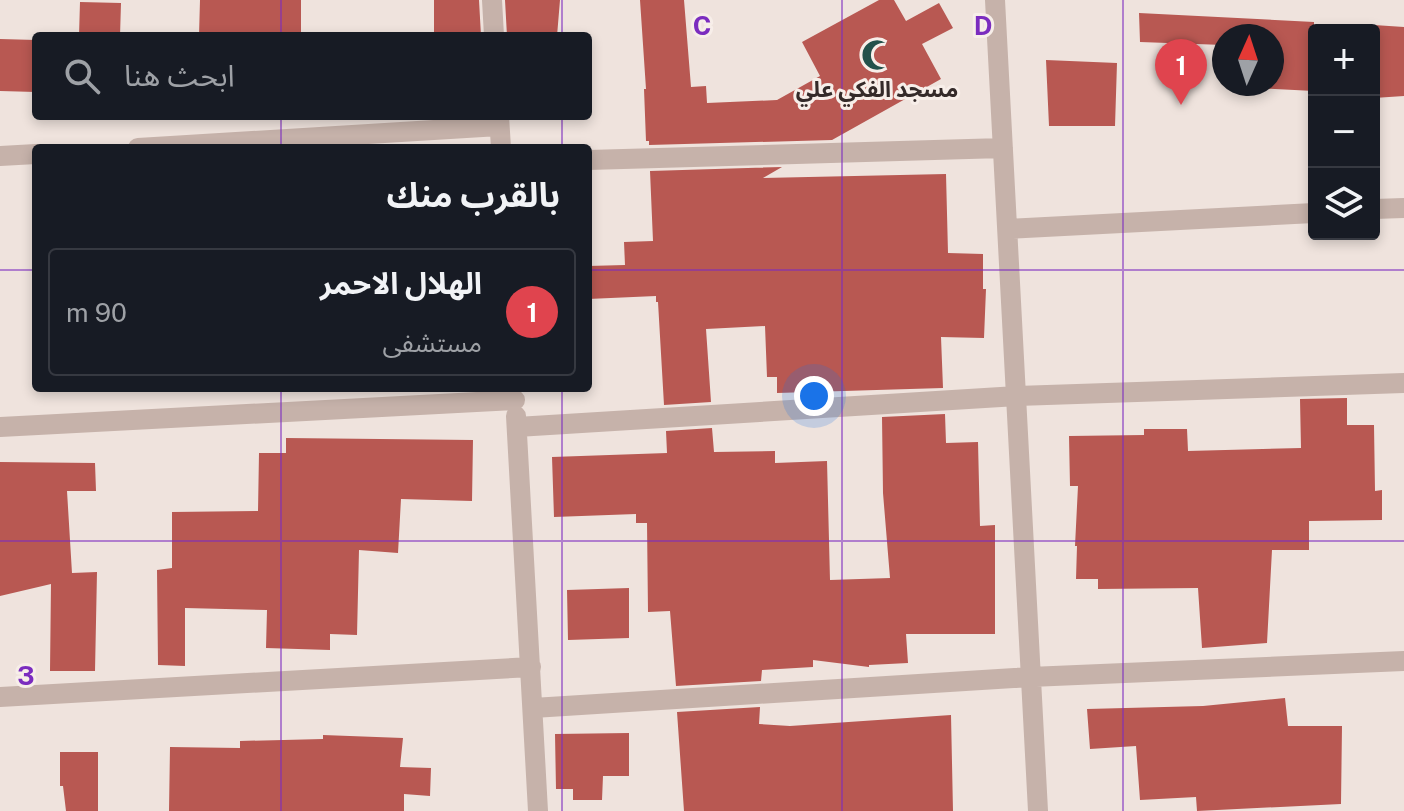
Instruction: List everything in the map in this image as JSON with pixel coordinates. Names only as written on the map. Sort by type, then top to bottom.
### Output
[{"type":"street","points":[[492,0],[494,32]]},
{"type":"street","points":[[995,0],[1038,811]]},
{"type":"street","points":[[191,144],[499,121],[501,144]]},
{"type":"street","points":[[592,160],[1003,148]]},
{"type":"street","points":[[0,156],[32,154]]},
{"type":"street","points":[[1380,209],[1404,208]]},
{"type":"street","points":[[1008,229],[1308,213]]},
{"type":"street","points":[[517,427],[1017,396],[1404,383]]},
{"type":"street","points":[[0,427],[515,394],[538,811]]},
{"type":"street","points":[[533,708],[1030,677],[1404,661]]},
{"type":"street","points":[[0,697],[531,667]]},
{"type":"building","points":[[200,0],[301,0],[301,32],[199,32]]},
{"type":"building","points":[[434,0],[479,0],[481,32],[434,32]]},
{"type":"building","points":[[505,0],[560,0],[557,32],[507,32]]},
{"type":"building","points":[[640,0],[684,0],[691,87],[706,86],[707,103],[777,100],[820,76],[802,42],[879,0],[894,0],[906,21],[939,3],[953,28],[922,44],[941,79],[832,140],[649,145],[646,141]]},
{"type":"building","points":[[80,2],[121,3],[120,32],[79,32]]},
{"type":"building","points":[[1139,13],[1314,22],[1308,24],[1308,91],[1284,90],[1284,24],[1212,24],[1212,45],[1140,42]]},
{"type":"building","points":[[1380,25],[1404,27],[1404,96],[1380,98]]},
{"type":"building","points":[[0,39],[32,40],[32,92],[0,91]]},
{"type":"building","points":[[1046,60],[1117,63],[1115,126],[1049,126]]},
{"type":"building","points":[[782,167],[763,178],[946,174],[948,253],[983,254],[983,289],[986,289],[984,338],[941,337],[943,388],[777,393],[777,377],[767,377],[765,326],[706,329],[711,402],[664,405],[656,296],[592,299],[592,266],[625,265],[624,242],[653,241],[650,171]]},
{"type":"building","points":[[1347,398],[1347,425],[1374,425],[1375,491],[1382,490],[1382,520],[1309,521],[1309,550],[1272,550],[1267,643],[1202,648],[1198,588],[1098,589],[1098,579],[1076,579],[1078,486],[1070,486],[1069,436],[1144,435],[1144,429],[1187,429],[1188,451],[1301,448],[1300,399]]},
{"type":"building","points":[[945,414],[946,443],[978,442],[980,526],[995,525],[995,634],[906,634],[908,663],[869,667],[813,660],[813,667],[762,670],[761,681],[676,686],[670,611],[648,612],[647,523],[636,523],[636,514],[554,517],[552,457],[667,453],[666,431],[712,428],[714,452],[775,451],[775,463],[827,461],[830,580],[890,578],[883,493],[882,417]]},
{"type":"building","points":[[286,438],[473,440],[472,501],[401,499],[398,553],[359,550],[357,635],[330,634],[330,650],[266,648],[267,610],[185,608],[185,666],[158,665],[157,570],[172,568],[172,512],[258,511],[259,453],[286,453]]},
{"type":"building","points":[[0,462],[95,463],[96,491],[67,491],[72,573],[97,572],[95,671],[50,671],[51,584],[0,596]]},
{"type":"building","points":[[629,588],[629,638],[568,640],[567,590]]},
{"type":"building","points":[[1285,698],[1288,726],[1342,726],[1341,804],[1197,811],[1196,797],[1140,800],[1136,746],[1090,749],[1087,709],[1203,706]]},
{"type":"building","points":[[760,707],[759,724],[790,726],[951,715],[953,811],[684,811],[677,712]]},
{"type":"building","points":[[629,733],[629,776],[603,776],[602,800],[573,800],[573,789],[556,789],[555,734]]},
{"type":"building","points":[[323,735],[403,738],[400,767],[431,768],[430,796],[404,794],[404,811],[169,811],[170,747],[240,748],[240,741],[323,739]]},
{"type":"building","points":[[60,752],[98,752],[98,811],[66,811],[63,786],[60,786]]},
{"type":"place","name":"مسجد الفكي علي","points":[[877,55]]},
{"type":"place","name":"الهلال الاحمر","points":[[1181,105]]}]
